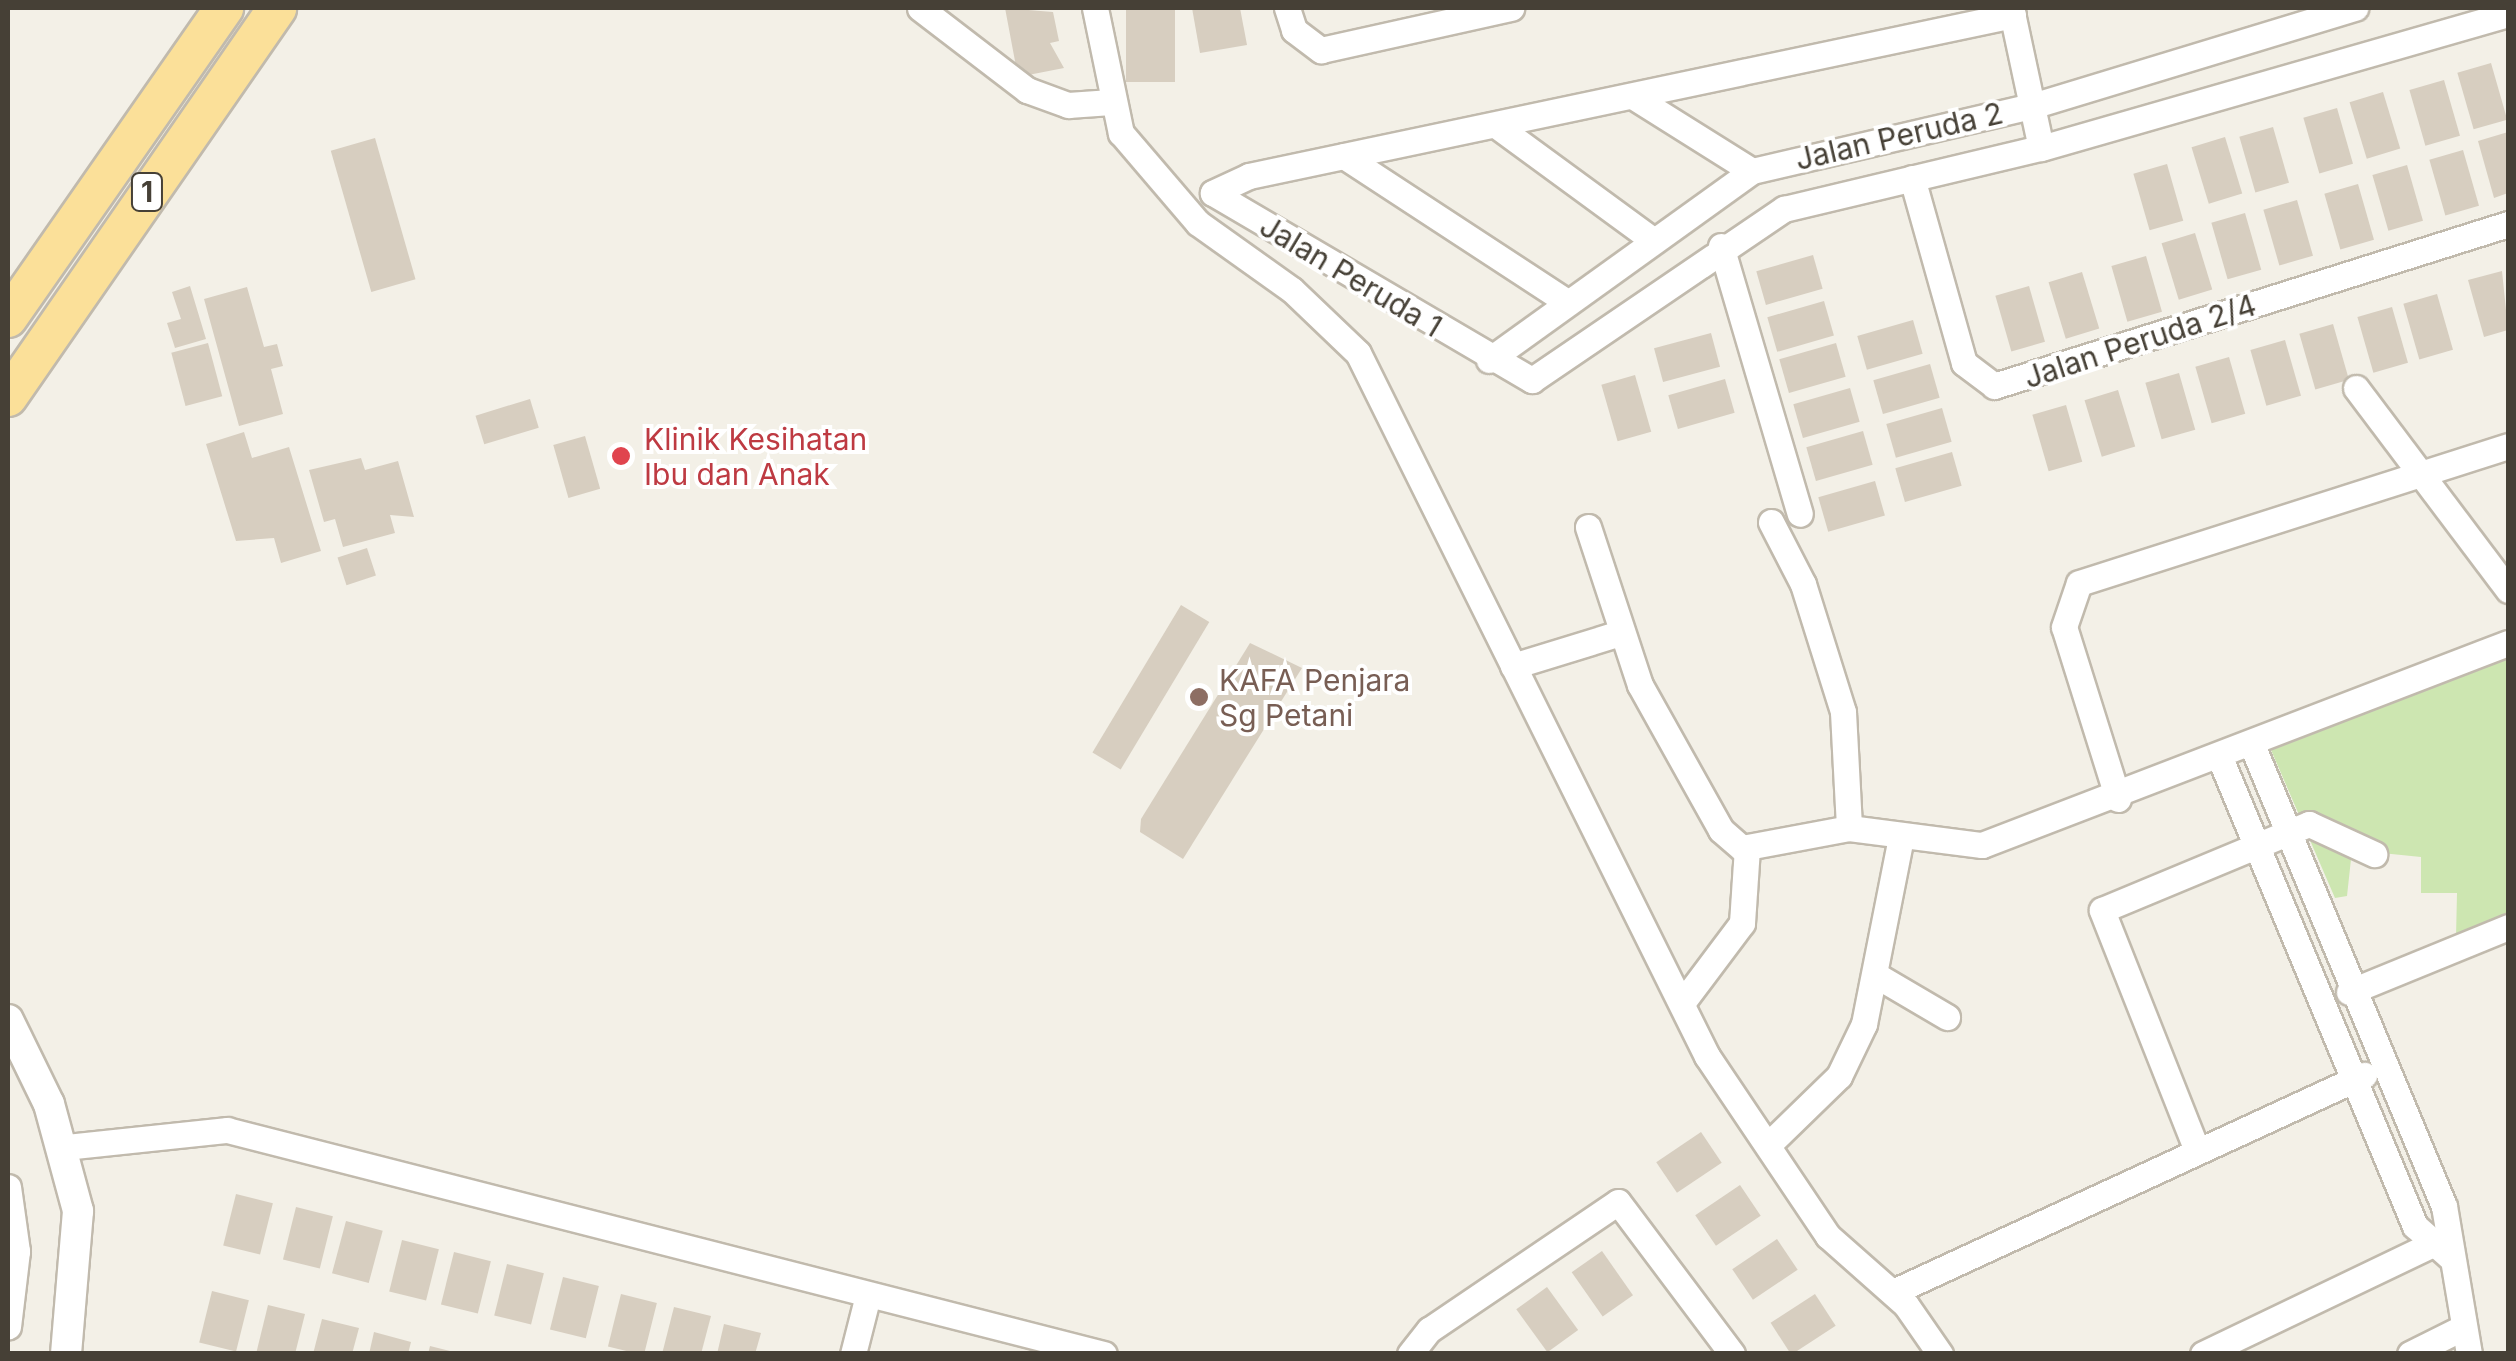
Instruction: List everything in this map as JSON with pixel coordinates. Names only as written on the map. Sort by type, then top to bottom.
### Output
[{"type":"main road","name":"1","points":[[8,318],[224,8]]},
{"type":"main road","name":"1","points":[[8,397],[278,8]]},
{"type":"street","points":[[920,8],[1026,90],[1068,106],[1111,102]]},
{"type":"street","points":[[1095,8],[1111,102],[1138,154],[1208,232],[1292,290],[1358,353],[1682,1002],[1828,1236],[1893,1292],[1940,1354]]},
{"type":"street","points":[[1287,8],[1294,30],[1321,50],[1511,8]]},
{"type":"street","name":"Jalan Peruda 2","points":[[1488,360],[1650,238],[1752,171],[2032,106],[2356,8]]},
{"type":"street","points":[[1344,156],[1634,98],[2012,11],[2041,148]]},
{"type":"street","name":"Jalan Peruda 1","points":[[1344,156],[1213,193],[1520,379],[1545,375],[1721,246],[1784,210],[2041,148],[2508,14]]},
{"type":"street","points":[[1634,98],[1752,171]]},
{"type":"street","points":[[1497,126],[1650,238]]},
{"type":"street","points":[[1344,156],[1566,301]]},
{"type":"street","name":"Jalan Peruda 2/4","points":[[1912,178],[1964,363],[1994,386],[2508,224]]},
{"type":"street","points":[[1721,246],[1800,514]]},
{"type":"street","points":[[2356,388],[2508,590]]},
{"type":"street","points":[[2118,799],[2064,627],[2080,582],[2508,446]]},
{"type":"street","points":[[1771,522],[1803,584],[1842,712],[1848,828]]},
{"type":"street","points":[[1588,527],[1620,633],[1721,830],[1747,848],[1848,828],[1982,844],[2118,799],[2508,643]]},
{"type":"street","points":[[1513,666],[1620,633]]},
{"type":"street","points":[[2252,745],[2349,992],[2444,1206],[2440,1252]]},
{"type":"street","points":[[2220,758],[2260,841],[2346,1046],[2350,1081],[2440,1252],[2469,1354]]},
{"type":"street","points":[[2196,1148],[2102,910],[2286,831],[2325,826],[2374,854]]},
{"type":"street","points":[[1768,1145],[1839,1076],[1878,978],[1901,836]]},
{"type":"street","points":[[1682,1002],[1742,923],[1747,848]]},
{"type":"street","points":[[2349,992],[2508,927]]},
{"type":"street","points":[[1878,978],[1946,1017]]},
{"type":"street","points":[[8,1020],[65,1147],[81,1229],[66,1354]]},
{"type":"street","points":[[1893,1292],[2196,1148],[2382,1067]]},
{"type":"street","points":[[65,1147],[227,1130],[1104,1354]]},
{"type":"street","points":[[8,1187],[17,1251],[8,1326]]},
{"type":"street","points":[[1410,1354],[1429,1330],[1618,1202],[1732,1354]]},
{"type":"street","points":[[2204,1354],[2440,1252]]},
{"type":"street","points":[[853,1354],[868,1295]]},
{"type":"street","points":[[2410,1354],[2464,1327]]},
{"type":"green space","points":[[2508,659],[2508,914],[2456,937],[2457,893],[2421,893],[2421,857],[2352,850],[2347,896],[2335,898],[2271,750]]},
{"type":"building","points":[[1005,8],[1053,12],[1059,41],[1050,43],[1064,68],[1018,77]]},
{"type":"building","points":[[1126,8],[1175,8],[1175,82],[1126,82]]},
{"type":"building","points":[[1192,8],[1240,8],[1247,45],[1200,53]]},
{"type":"building","points":[[2491,63],[2507,120],[2474,129],[2457,73]]},
{"type":"building","points":[[2444,80],[2460,136],[2425,146],[2409,90]]},
{"type":"building","points":[[2383,92],[2400,148],[2367,159],[2350,102]]},
{"type":"building","points":[[2337,108],[2353,164],[2319,173],[2303,118]]},
{"type":"building","points":[[2273,127],[2289,183],[2255,192],[2239,137]]},
{"type":"building","points":[[2508,132],[2508,193],[2494,198],[2478,141]]},
{"type":"building","points":[[2225,137],[2242,193],[2209,204],[2192,147]]},
{"type":"building","points":[[375,138],[416,279],[371,292],[331,151]]},
{"type":"building","points":[[2463,150],[2479,206],[2445,215],[2429,160]]},
{"type":"building","points":[[2167,164],[2183,221],[2150,230],[2133,174]]},
{"type":"building","points":[[2407,165],[2423,221],[2388,231],[2372,175]]},
{"type":"building","points":[[2358,184],[2374,240],[2340,249],[2324,194]]},
{"type":"building","points":[[2297,200],[2313,256],[2279,265],[2263,210]]},
{"type":"building","points":[[2245,213],[2261,270],[2228,279],[2211,223]]},
{"type":"building","points":[[2195,233],[2212,289],[2179,300],[2162,243]]},
{"type":"building","points":[[1813,255],[1823,289],[1766,305],[1756,271]]},
{"type":"building","points":[[2146,256],[2162,312],[2127,322],[2111,266]]},
{"type":"building","points":[[2502,271],[2508,330],[2484,337],[2468,280]]},
{"type":"building","points":[[2082,272],[2099,328],[2066,339],[2049,282]]},
{"type":"building","points":[[190,286],[206,339],[175,348],[167,323],[181,319],[172,292]]},
{"type":"building","points":[[2029,286],[2045,342],[2011,351],[1995,296]]},
{"type":"building","points":[[247,287],[264,347],[277,344],[283,366],[271,369],[283,414],[239,426],[204,299]]},
{"type":"building","points":[[2437,294],[2453,350],[2419,359],[2403,304]]},
{"type":"building","points":[[1824,301],[1834,336],[1777,352],[1767,317]]},
{"type":"building","points":[[2392,307],[2408,363],[2373,373],[2357,317]]},
{"type":"building","points":[[1913,320],[1923,354],[1867,370],[1857,336]]},
{"type":"building","points":[[2333,324],[2349,380],[2315,389],[2299,334]]},
{"type":"building","points":[[1711,333],[1720,367],[1663,382],[1654,348]]},
{"type":"building","points":[[2285,340],[2301,396],[2266,406],[2250,350]]},
{"type":"building","points":[[208,343],[222,396],[186,406],[171,353]]},
{"type":"building","points":[[1836,343],[1846,377],[1789,393],[1779,359]]},
{"type":"building","points":[[2229,357],[2245,414],[2212,423],[2195,367]]},
{"type":"building","points":[[1930,364],[1940,398],[1883,414],[1873,380]]},
{"type":"building","points":[[2179,373],[2195,430],[2162,439],[2145,383]]},
{"type":"building","points":[[1635,375],[1651,432],[1618,441],[1601,385]]},
{"type":"building","points":[[1725,379],[1735,413],[1678,429],[1668,395]]},
{"type":"building","points":[[1850,388],[1860,422],[1803,438],[1793,404]]},
{"type":"building","points":[[2118,390],[2135,446],[2102,457],[2085,400]]},
{"type":"building","points":[[530,399],[539,428],[484,444],[475,416]]},
{"type":"building","points":[[2066,405],[2082,462],[2049,471],[2032,415]]},
{"type":"building","points":[[1942,408],[1952,442],[1896,458],[1886,424]]},
{"type":"building","points":[[1863,431],[1873,465],[1816,481],[1806,447]]},
{"type":"building","points":[[244,432],[252,458],[289,447],[321,551],[281,563],[274,538],[236,541],[206,444]]},
{"type":"building","points":[[585,436],[600,489],[568,498],[553,445]]},
{"type":"building","points":[[1952,452],[1962,486],[1905,502],[1895,468]]},
{"type":"building","points":[[361,458],[365,470],[398,461],[414,517],[390,515],[395,533],[343,547],[335,519],[324,522],[309,470]]},
{"type":"building","points":[[1875,481],[1885,516],[1828,532],[1818,497]]},
{"type":"building","points":[[367,548],[376,576],[346,585],[338,558]]},
{"type":"building","points":[[1181,605],[1209,622],[1121,769],[1092,752]]},
{"type":"building","points":[[1250,643],[1302,668],[1183,859],[1140,832],[1141,819]]},
{"type":"building","points":[[1701,1132],[1722,1163],[1677,1193],[1656,1162]]},
{"type":"building","points":[[1740,1185],[1761,1216],[1716,1246],[1695,1215]]},
{"type":"building","points":[[236,1194],[273,1203],[260,1255],[223,1245]]},
{"type":"building","points":[[296,1207],[333,1216],[320,1269],[283,1259]]},
{"type":"building","points":[[346,1221],[383,1231],[369,1283],[332,1273]]},
{"type":"building","points":[[1777,1239],[1798,1270],[1753,1300],[1732,1269]]},
{"type":"building","points":[[402,1240],[439,1249],[426,1301],[389,1291]]},
{"type":"building","points":[[1602,1251],[1633,1295],[1603,1316],[1572,1272]]},
{"type":"building","points":[[454,1252],[491,1261],[478,1314],[441,1304]]},
{"type":"building","points":[[507,1264],[544,1273],[531,1325],[494,1315]]},
{"type":"building","points":[[563,1277],[599,1286],[586,1338],[550,1329]]},
{"type":"building","points":[[1547,1287],[1578,1330],[1547,1352],[1516,1309]]},
{"type":"building","points":[[212,1291],[249,1300],[236,1352],[199,1342]]},
{"type":"building","points":[[621,1294],[657,1303],[644,1354],[608,1346]]},
{"type":"building","points":[[1815,1294],[1836,1326],[1791,1354],[1771,1323]]},
{"type":"building","points":[[268,1305],[305,1314],[295,1354],[256,1354]]},
{"type":"building","points":[[674,1307],[711,1316],[701,1354],[662,1354]]},
{"type":"building","points":[[322,1319],[359,1328],[352,1354],[313,1354]]},
{"type":"building","points":[[724,1324],[761,1333],[755,1354],[717,1354]]},
{"type":"building","points":[[374,1332],[411,1342],[408,1354],[369,1354]]},
{"type":"building","points":[[430,1346],[454,1352],[454,1354],[428,1354]]},
{"type":"place","name":"Klinik Kesihatan Ibu dan Anak","points":[[621,456]]},
{"type":"place","name":"KAFA Penjara Sg Petani","points":[[1199,697]]}]
